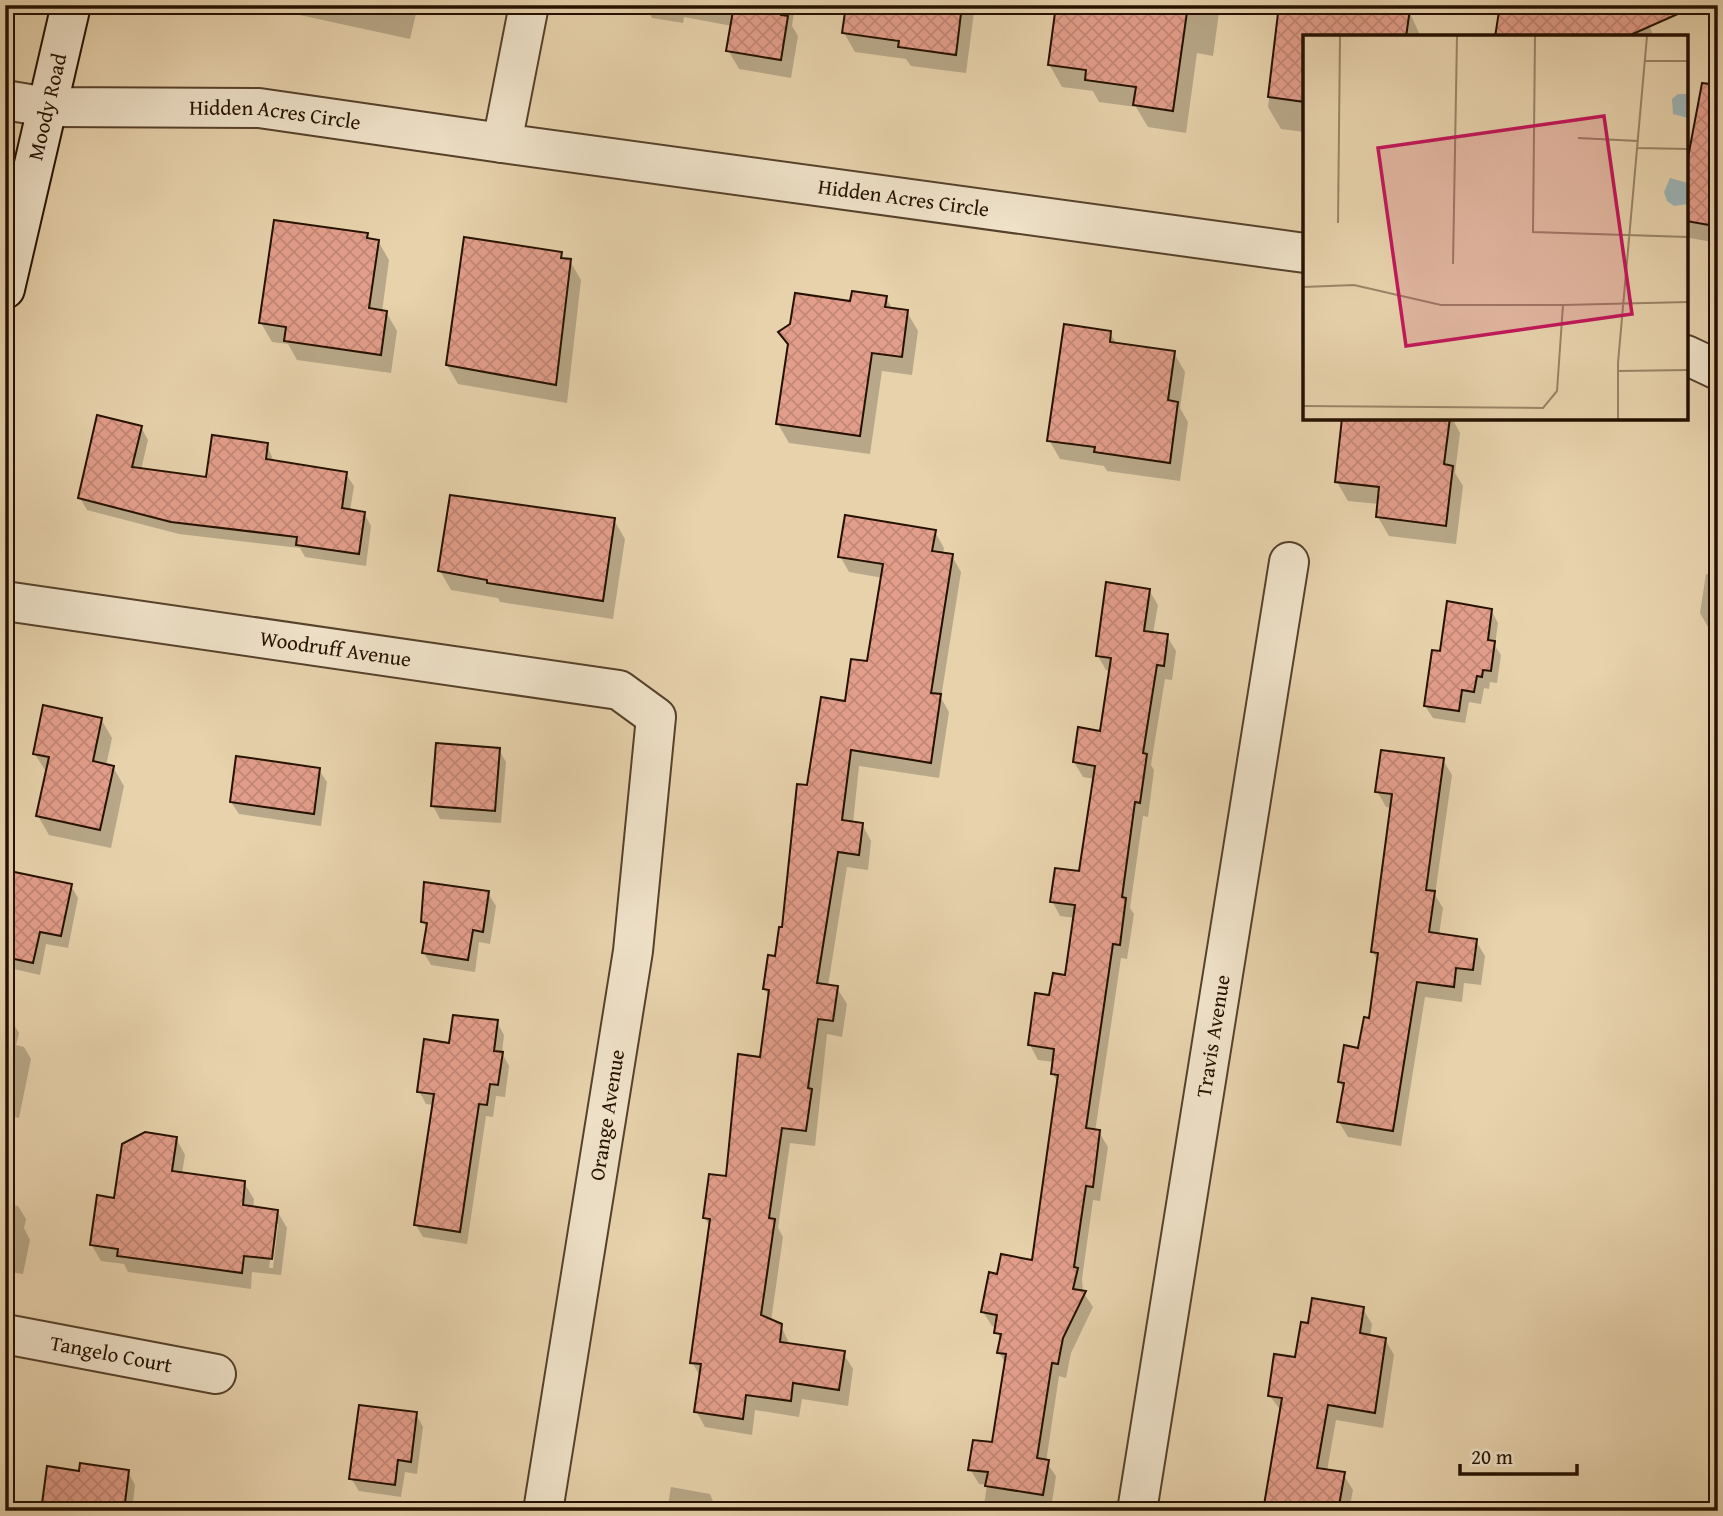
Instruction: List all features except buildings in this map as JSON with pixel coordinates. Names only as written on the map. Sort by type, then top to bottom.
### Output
[{"type":"street","name":"Moody Road","points":[[5,289],[71,5]]},
{"type":"street","points":[[502,143],[512,78],[529,5]]},
{"type":"street","name":"Hidden Acres Circle","points":[[5,100],[47,107],[259,108],[1303,253]]},
{"type":"street","points":[[1688,356],[1718,370]]},
{"type":"street","name":"Travis Avenue","points":[[1137,1511],[1289,562]]},
{"type":"street","name":"Woodruff Avenue","points":[[5,601],[619,690],[656,717]]},
{"type":"street","name":"Orange Avenue","points":[[543,1511],[633,951],[656,717]]},
{"type":"street","name":"Tangelo Court","points":[[5,1334],[216,1374]]}]
